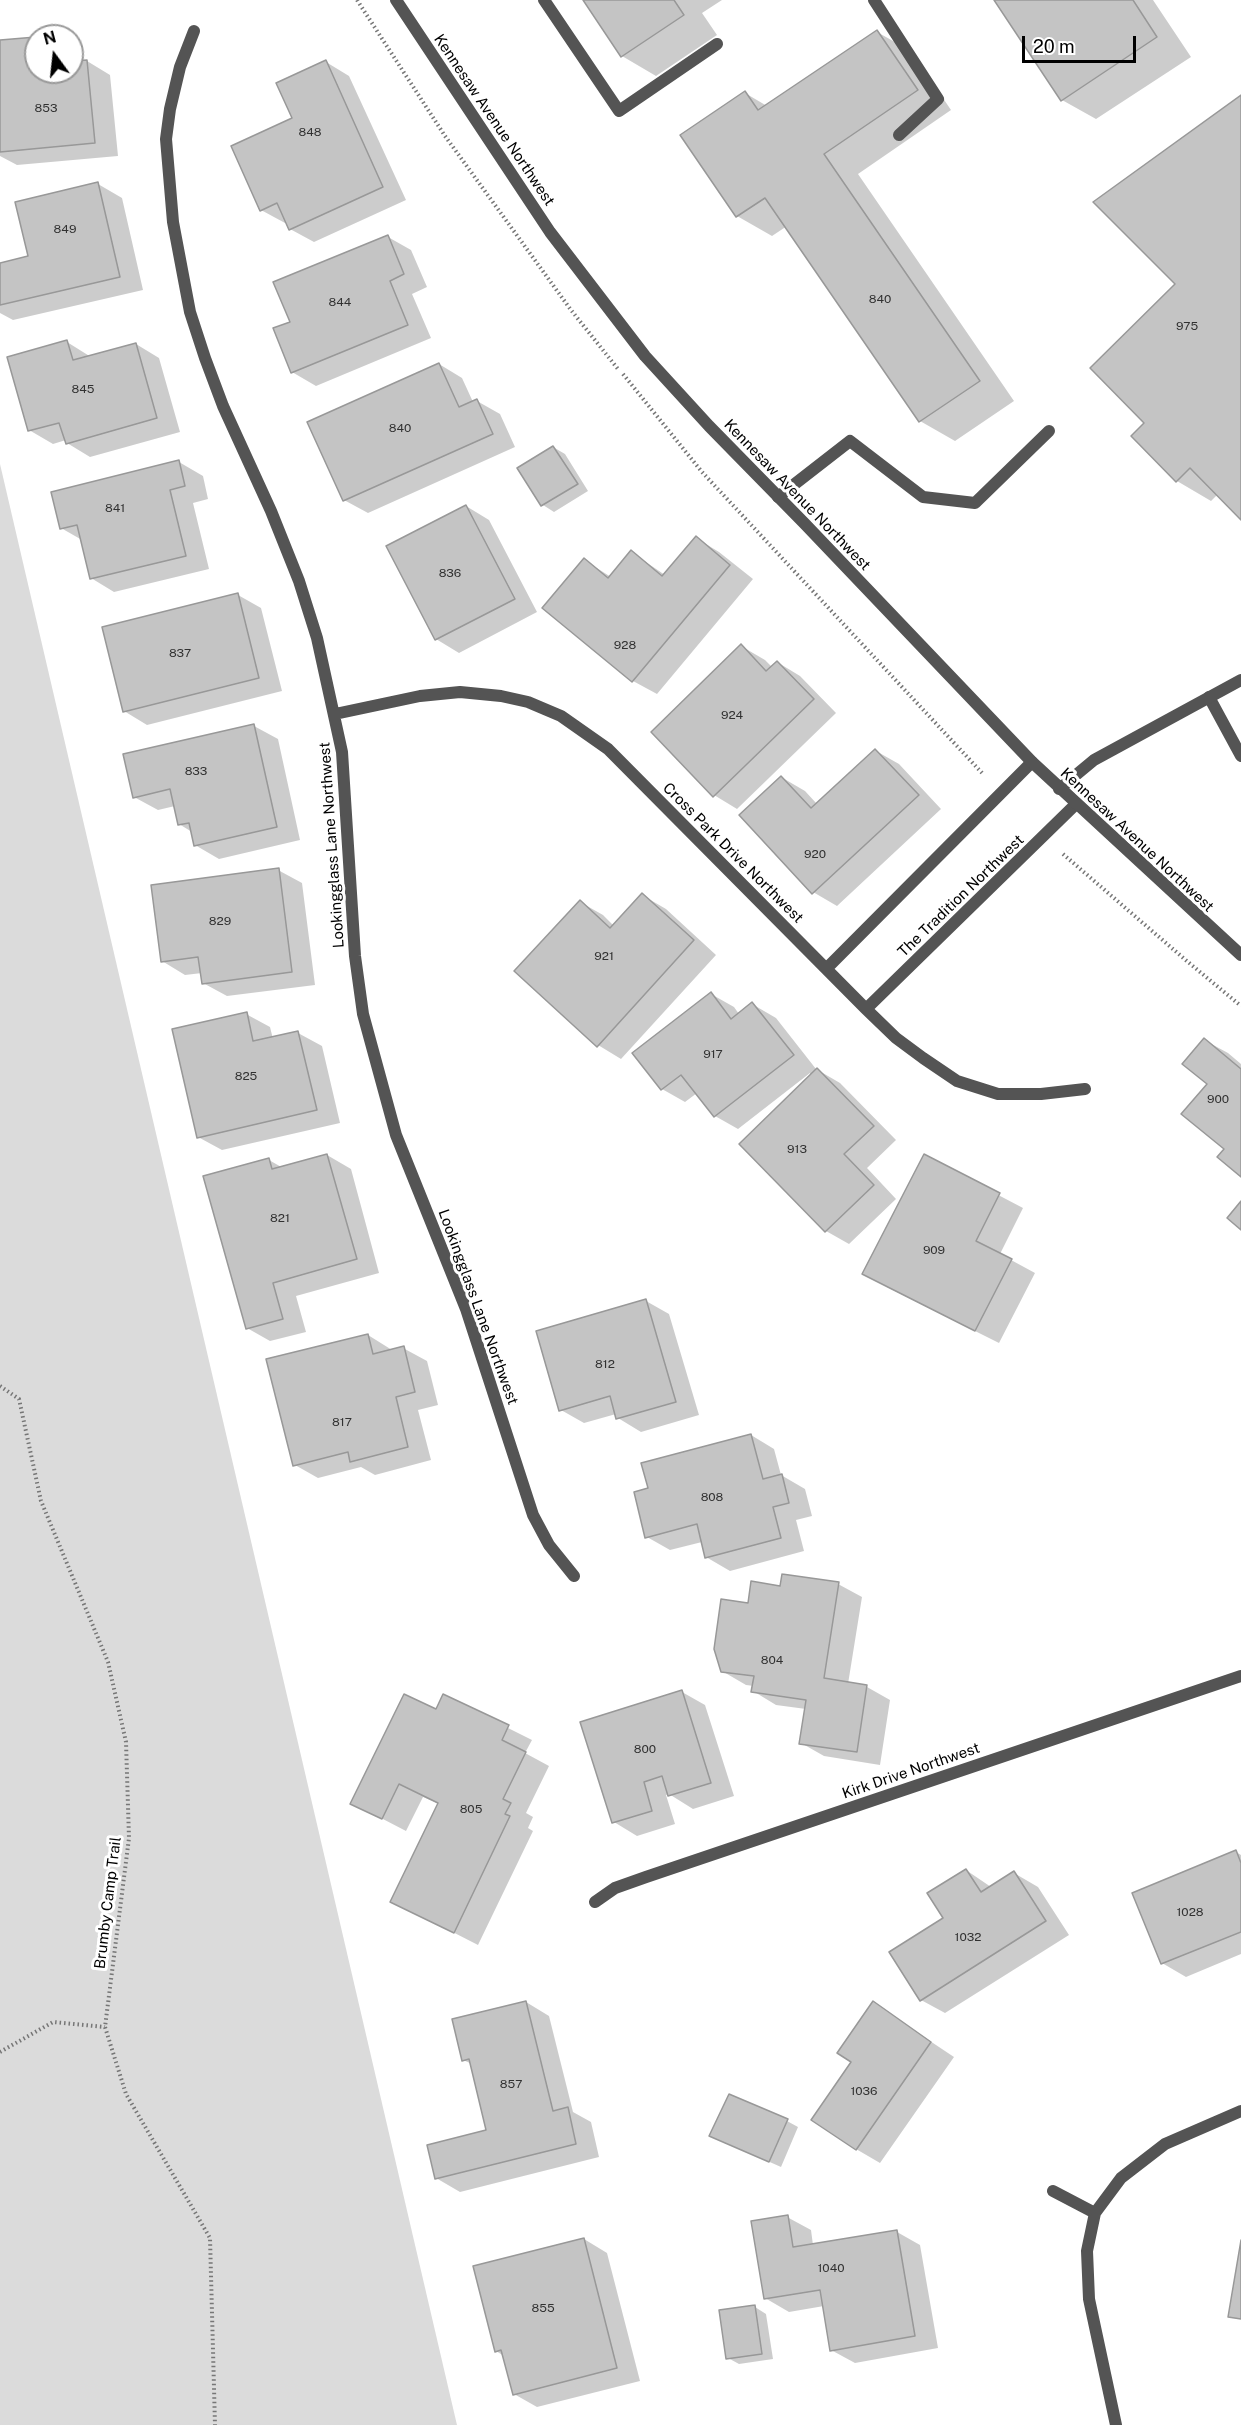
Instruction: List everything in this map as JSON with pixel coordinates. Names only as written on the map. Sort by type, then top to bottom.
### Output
[{"type":"street","name":"Kennesaw Avenue Northwest","points":[[396,0],[550,232],[645,356],[1032,762],[1241,955]]},
{"type":"street","points":[[544,0],[619,111],[717,44]]},
{"type":"street","points":[[874,0],[938,99],[899,135]]},
{"type":"street","name":"Lookingglass Lane Northwest","points":[[194,31],[180,67],[166,139],[168,180],[179,265],[190,312],[223,406],[271,511],[299,581],[317,638],[342,752],[355,956],[363,1014],[396,1135],[466,1309],[533,1515],[549,1545],[574,1576]]},
{"type":"street","points":[[778,497],[850,441],[923,497],[975,503],[1049,431]]},
{"type":"street","points":[[1059,789],[1094,760],[1241,680]]},
{"type":"street","name":"Cross Park Drive Northwest","points":[[335,714],[420,696],[460,692],[501,696],[528,702],[561,717],[608,749],[896,1038],[957,1081],[998,1094],[1041,1094],[1085,1089]]},
{"type":"street","points":[[1209,696],[1241,756]]},
{"type":"street","points":[[827,968],[1032,762]]},
{"type":"street","name":"The Tradition Northwest","points":[[866,1009],[1076,804]]},
{"type":"street","name":"Kirk Drive Northwest","points":[[595,1902],[615,1888],[636,1880],[1241,1676]]},
{"type":"street","points":[[1116,2425],[1089,2299],[1087,2251],[1095,2212],[1121,2178],[1165,2144],[1241,2110]]},
{"type":"street","points":[[1053,2191],[1095,2212]]},
{"type":"path","name":"Brumby Camp Trail","points":[[0,1386],[19,1399],[41,1500],[108,1662],[126,1742],[129,1838],[105,2027],[126,2094],[210,2238],[215,2425]]},
{"type":"path","points":[[0,2052],[53,2022],[105,2027]]},
{"type":"shaded area","points":[[0,464],[457,2425],[0,2425]]},
{"type":"building","points":[[583,0],[674,0],[684,15],[621,57]]},
{"type":"building","points":[[994,0],[1133,0],[1157,37],[1061,101]]},
{"type":"building","points":[[877,30],[918,90],[824,154],[980,381],[919,422],[765,198],[736,217],[680,135],[745,91],[758,110]]},
{"type":"building","points":[[24,38],[24,84],[84,84],[84,60],[87,60],[95,143],[0,152],[0,40]]},
{"type":"building","points":[[326,60],[383,187],[289,230],[277,203],[260,211],[231,146],[292,118],[276,83]]},
{"type":"building","points":[[1241,95],[1241,520],[1190,468],[1176,482],[1131,436],[1144,423],[1090,368],[1175,284],[1093,202]]},
{"type":"building","points":[[98,182],[120,277],[0,305],[0,263],[28,256],[15,202]]},
{"type":"building","points":[[388,235],[404,274],[390,281],[408,325],[291,373],[273,328],[290,322],[273,282]]},
{"type":"building","points":[[67,340],[73,360],[136,343],[157,418],[66,444],[59,423],[28,431],[7,357]]},
{"type":"building","points":[[439,363],[459,407],[477,399],[493,434],[343,501],[307,422]]},
{"type":"building","points":[[553,446],[578,484],[541,506],[517,468]]},
{"type":"building","points":[[179,460],[185,486],[170,490],[186,556],[90,579],[77,525],[60,529],[51,492]]},
{"type":"building","points":[[466,505],[515,599],[435,640],[386,546]]},
{"type":"building","points":[[696,536],[730,565],[632,682],[542,608],[584,558],[608,578],[631,550],[662,576]]},
{"type":"building","points":[[238,593],[259,678],[123,712],[102,627]]},
{"type":"building","points":[[741,644],[766,671],[777,661],[814,699],[713,797],[651,732]]},
{"type":"building","points":[[254,724],[277,827],[194,846],[189,823],[178,825],[170,789],[133,798],[123,754]]},
{"type":"building","points":[[875,749],[919,795],[812,894],[739,815],[781,776],[811,808]]},
{"type":"building","points":[[279,868],[292,972],[202,984],[198,957],[161,962],[151,885]]},
{"type":"building","points":[[642,893],[694,940],[597,1047],[514,971],[580,900],[610,928]]},
{"type":"building","points":[[711,992],[731,1019],[752,1002],[794,1055],[714,1117],[681,1075],[661,1090],[632,1053]]},
{"type":"building","points":[[247,1012],[253,1041],[298,1031],[317,1110],[197,1138],[172,1029]]},
{"type":"building","points":[[1204,1038],[1241,1069],[1241,1177],[1217,1157],[1224,1149],[1181,1114],[1207,1084],[1182,1064]]},
{"type":"building","points":[[817,1068],[874,1126],[844,1154],[874,1185],[825,1232],[739,1144]]},
{"type":"building","points":[[327,1154],[357,1259],[273,1283],[283,1319],[246,1329],[203,1176],[269,1158],[272,1169]]},
{"type":"building","points":[[924,1154],[1000,1193],[976,1241],[1012,1259],[975,1331],[862,1274]]},
{"type":"building","points":[[1241,1201],[1241,1230],[1227,1218]]},
{"type":"building","points":[[646,1299],[676,1402],[616,1419],[610,1396],[559,1411],[536,1331]]},
{"type":"building","points":[[368,1334],[373,1354],[404,1346],[415,1392],[396,1397],[408,1447],[350,1462],[348,1452],[293,1466],[266,1359]]},
{"type":"building","points":[[751,1434],[763,1479],[782,1474],[789,1503],[773,1507],[781,1538],[705,1558],[697,1524],[645,1538],[634,1492],[648,1488],[641,1463]]},
{"type":"building","points":[[782,1574],[839,1582],[824,1678],[867,1685],[857,1752],[799,1744],[806,1700],[751,1692],[754,1676],[721,1672],[714,1649],[721,1599],[748,1603],[751,1581],[780,1586]]},
{"type":"building","points":[[682,1690],[711,1783],[668,1796],[662,1776],[644,1782],[652,1811],[612,1823],[580,1722]]},
{"type":"building","points":[[404,1694],[436,1709],[443,1694],[509,1725],[502,1740],[526,1752],[503,1799],[511,1803],[505,1814],[510,1816],[454,1933],[390,1902],[438,1803],[399,1784],[382,1819],[350,1804]]},
{"type":"building","points":[[1236,1850],[1241,1863],[1241,1932],[1161,1964],[1132,1893]]},
{"type":"building","points":[[966,1869],[981,1892],[1014,1871],[1046,1921],[920,2001],[889,1952],[943,1918],[927,1893]]},
{"type":"building","points":[[526,2001],[553,2111],[568,2107],[576,2144],[435,2179],[427,2145],[486,2130],[469,2059],[462,2061],[452,2019]]},
{"type":"building","points":[[873,2001],[931,2042],[856,2150],[811,2120],[851,2062],[837,2053]]},
{"type":"building","points":[[729,2094],[788,2119],[769,2162],[709,2136]]},
{"type":"building","points":[[788,2215],[793,2247],[897,2230],[915,2336],[830,2351],[820,2290],[764,2299],[751,2221]]},
{"type":"building","points":[[584,2238],[617,2368],[513,2395],[501,2350],[495,2352],[473,2266]]},
{"type":"building","points":[[1241,2240],[1241,2319],[1228,2317]]},
{"type":"building","points":[[755,2305],[762,2354],[726,2359],[719,2310]]}]
